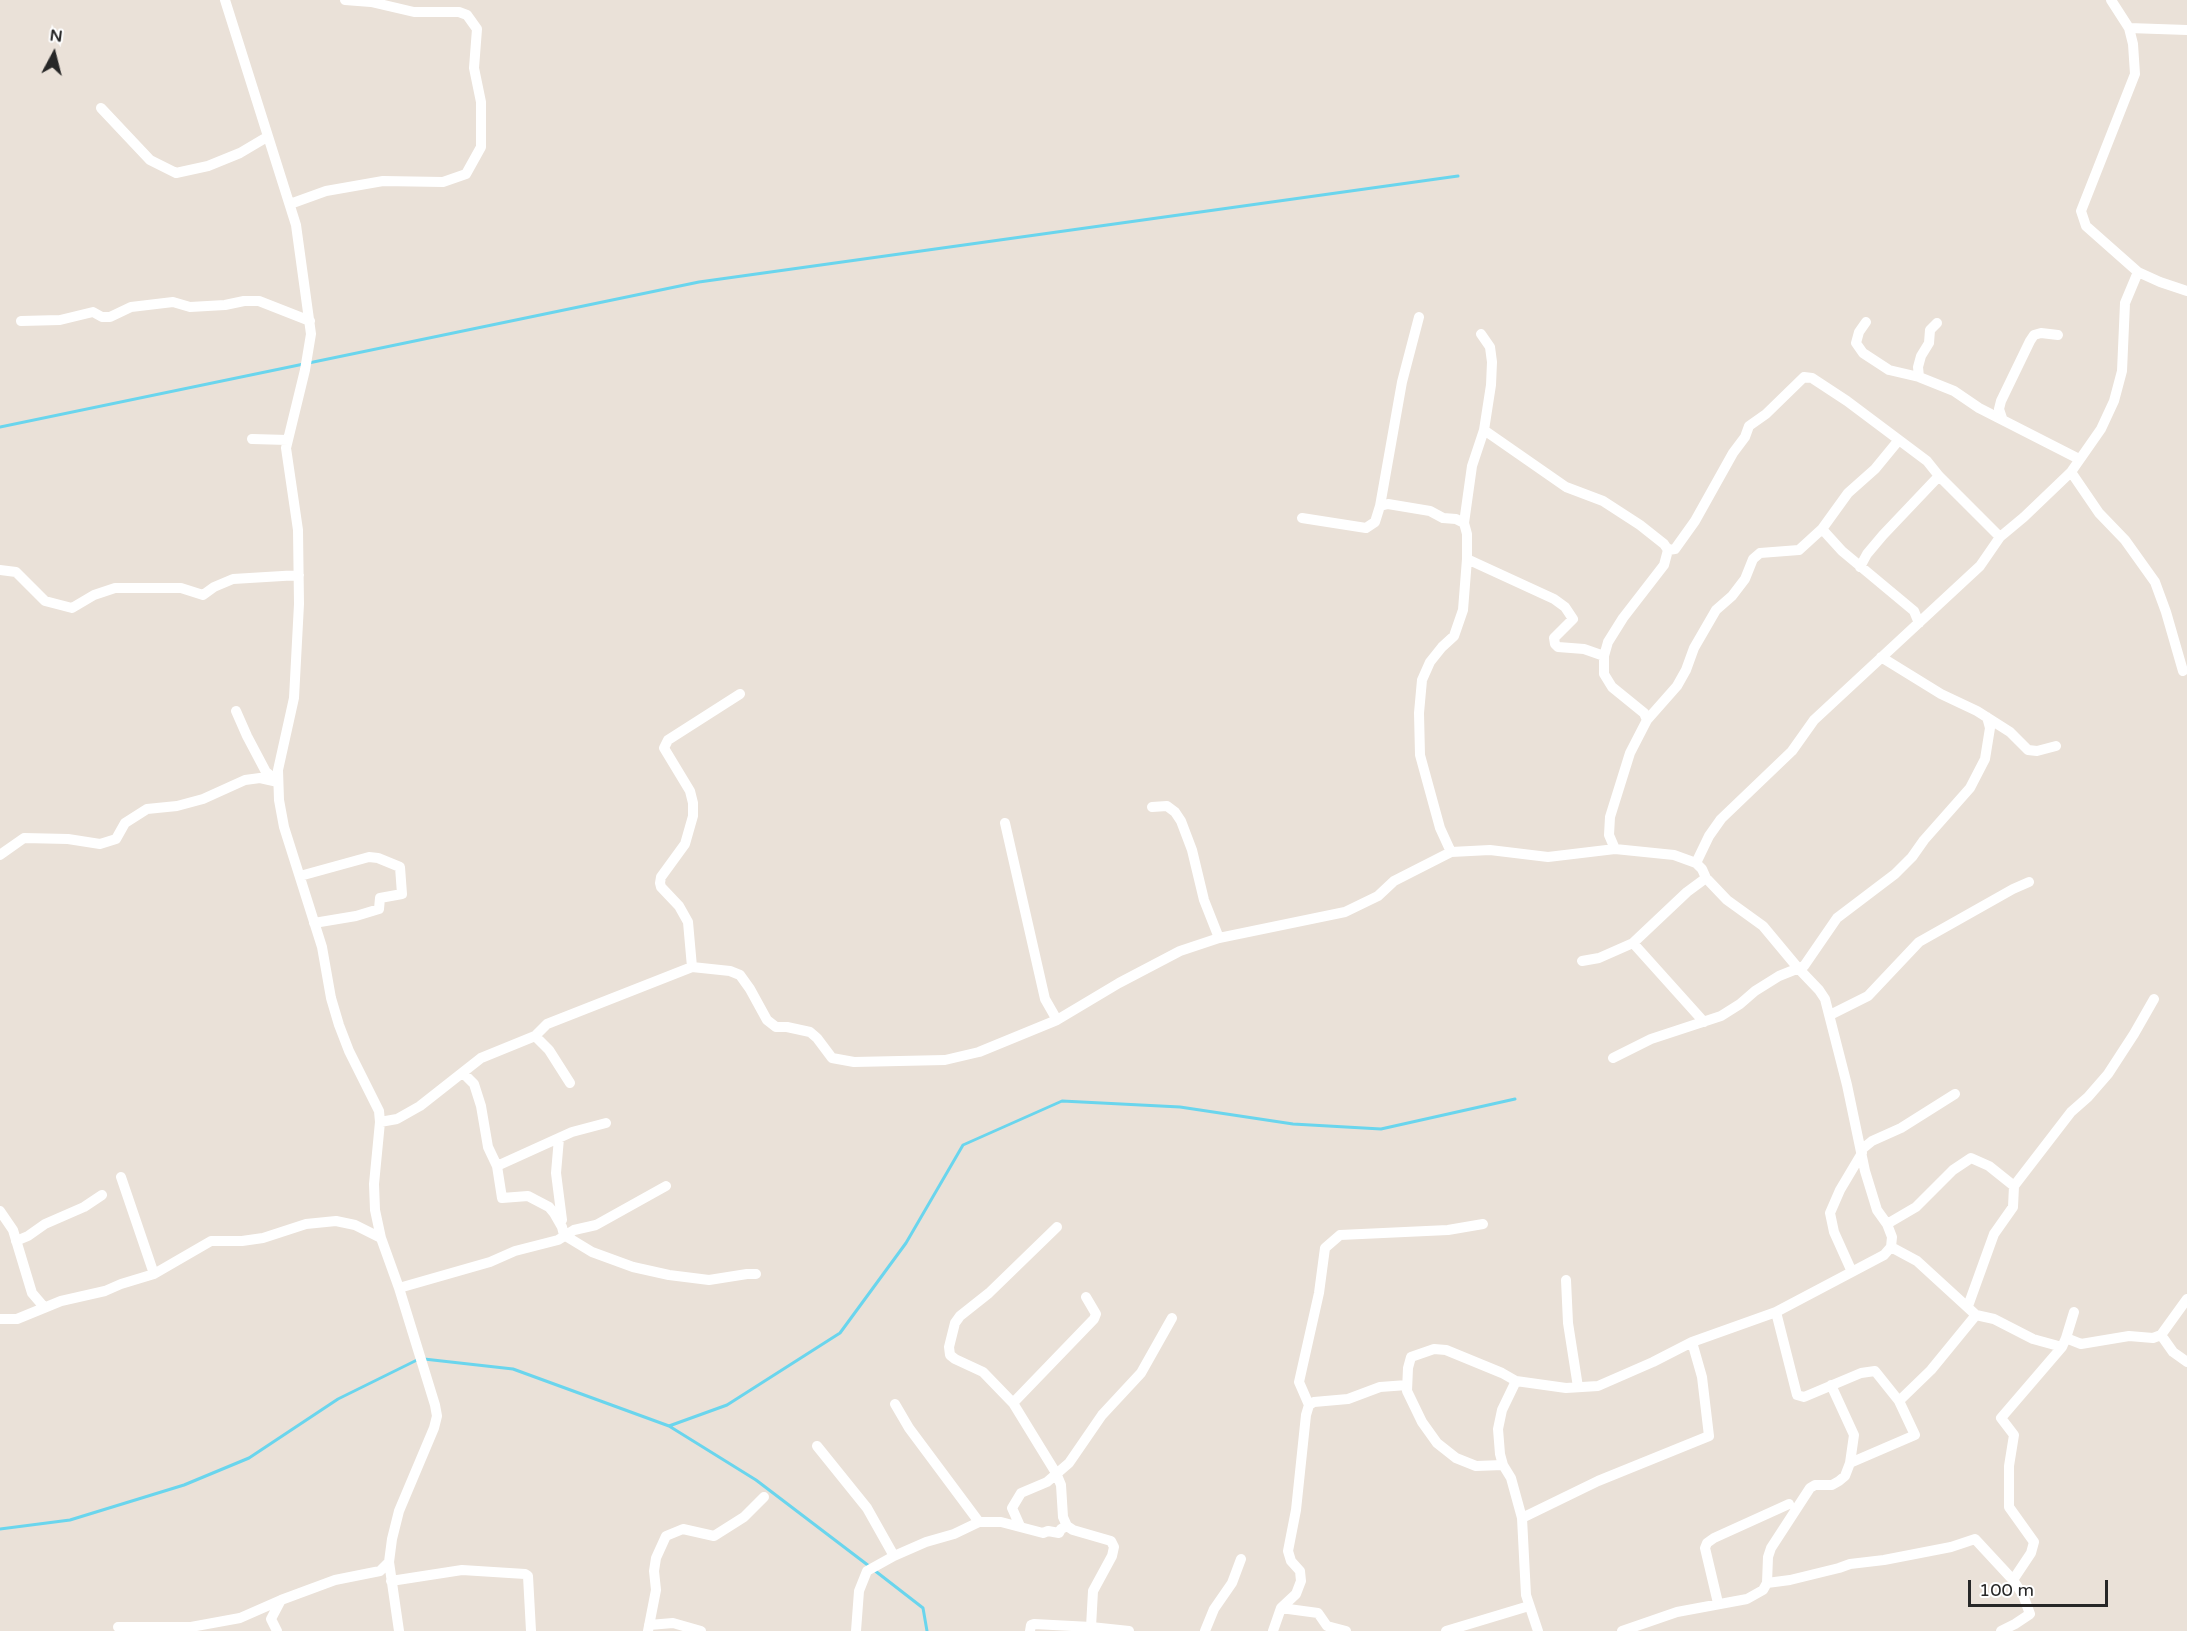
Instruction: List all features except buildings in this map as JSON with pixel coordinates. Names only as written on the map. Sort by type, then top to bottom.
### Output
[{"type":"street","points":[[225,0],[296,225],[311,334],[305,370],[286,448],[298,530],[298,575],[294,698],[280,761],[279,800],[284,827],[322,947],[331,998],[339,1025],[349,1051],[375,1100],[380,1122],[374,1185],[375,1210],[381,1238],[399,1288],[437,1416],[399,1511],[392,1539],[389,1562],[395,1630]]},
{"type":"street","points":[[290,204],[326,191],[382,182],[443,182],[466,174],[482,147],[481,102],[474,68],[477,29],[467,15],[459,12],[414,12],[371,2],[345,0]]},
{"type":"street","points":[[2111,0],[2129,28],[2135,74],[2081,211],[2086,226],[2139,272],[2187,291]]},
{"type":"street","points":[[2129,28],[2187,30]]},
{"type":"street","points":[[101,108],[150,160],[176,173],[208,166],[240,153],[267,137]]},
{"type":"street","points":[[1696,863],[1708,836],[1721,819],[1792,751],[1814,720],[1980,566],[2000,537],[2071,472],[2101,429],[2114,401],[2122,371],[2125,303],[2139,272]]},
{"type":"street","points":[[21,321],[60,320],[93,312],[102,317],[110,317],[130,307],[173,302],[190,307],[259,301],[310,321]]},
{"type":"street","points":[[1302,518],[1366,528],[1375,522],[1380,506],[1402,382],[1419,317]]},
{"type":"street","points":[[1866,322],[1859,332],[1856,343],[1863,353],[1888,369],[1919,376],[1954,391],[1979,408],[2079,459]]},
{"type":"street","points":[[1919,376],[1918,367],[1921,356],[1929,343],[1930,330],[1937,323]]},
{"type":"street","points":[[2002,418],[1999,409],[2001,401],[2034,335],[2041,333],[2058,335]]},
{"type":"street","points":[[1451,852],[1440,828],[1420,755],[1419,713],[1422,680],[1430,662],[1454,636],[1463,610],[1467,559],[1467,534],[1464,523],[1473,466],[1484,430],[1492,362],[1490,347],[1481,334]]},
{"type":"street","points":[[1668,550],[1675,549],[1695,521],[1733,453],[1745,437],[1749,426],[1766,414],[1804,377],[1812,378],[1847,401],[1927,462],[2000,537]]},
{"type":"street","points":[[1484,430],[1566,487],[1603,501],[1640,525],[1664,544],[1668,550],[1664,565],[1623,618],[1608,642],[1604,656],[1604,674],[1612,687],[1644,713],[1647,720]]},
{"type":"street","points":[[252,439],[288,440]]},
{"type":"street","points":[[1615,849],[1609,835],[1610,817],[1630,753],[1647,720],[1677,686],[1694,648],[1716,610],[1732,596],[1745,579],[1753,559],[1760,553],[1799,550],[1822,529],[1848,494],[1875,469],[1898,441]]},
{"type":"street","points":[[2071,472],[2098,513],[2125,540],[2155,582],[2183,671]]},
{"type":"street","points":[[1860,567],[1867,554],[1883,535],[1939,476]]},
{"type":"street","points":[[1380,506],[1388,504],[1407,506],[1464,523]]},
{"type":"street","points":[[1822,529],[1842,551],[1914,611],[1919,623]]},
{"type":"street","points":[[1467,559],[1554,599],[1565,608],[1573,619],[1554,638],[1558,647],[1584,649],[1604,656]]},
{"type":"street","points":[[0,570],[15,572],[45,601],[72,608],[94,595],[115,588],[181,588],[203,595],[214,587],[233,579],[298,575]]},
{"type":"street","points":[[1881,657],[1941,694],[1987,717],[2010,732],[2028,750],[2037,751],[2056,746]]},
{"type":"street","points":[[692,967],[688,922],[679,906],[660,883],[661,877],[686,844],[693,816],[693,803],[690,791],[664,748],[668,740],[740,694]]},
{"type":"street","points":[[236,711],[266,772],[278,782]]},
{"type":"street","points":[[1612,1058],[1651,1039],[1721,1016],[1779,976],[1804,966],[1837,918],[1895,874],[1970,788],[1985,759],[1990,728],[1987,717]]},
{"type":"street","points":[[0,855],[24,838],[68,839],[100,844],[116,839],[125,823],[147,809],[177,807],[245,780],[260,778],[278,782]]},
{"type":"street","points":[[1152,807],[1167,806],[1181,821],[1192,850],[1204,900],[1220,938]]},
{"type":"street","points":[[1005,824],[1045,999],[1057,1020]]},
{"type":"street","points":[[380,1122],[397,1119],[420,1106],[481,1058],[535,1036],[547,1024],[692,967],[730,971],[740,975],[767,1020],[776,1027],[810,1032],[832,1058],[840,1061],[945,1060],[980,1052],[1057,1020],[1119,983],[1180,951],[1220,938],[1345,912],[1378,896],[1394,881],[1451,852],[1490,850],[1548,857],[1615,849],[1674,855],[1696,863],[1706,878],[1727,900],[1763,926],[1825,999],[1865,1171],[1877,1210],[1887,1224],[1892,1237],[1891,1247],[1884,1255],[1776,1312],[1692,1342],[1598,1386],[1566,1388],[1516,1381],[1446,1350],[1434,1349],[1412,1357],[1408,1368],[1407,1391],[1422,1422],[1437,1443],[1456,1458],[1476,1466],[1503,1466]]},
{"type":"street","points":[[300,876],[369,857],[378,858],[400,867],[402,894],[380,898],[379,909],[356,916],[314,923]]},
{"type":"street","points":[[1582,961],[1599,958],[1633,943],[1687,892],[1706,878]]},
{"type":"street","points":[[1830,1015],[1868,996],[1919,942],[2029,882]]},
{"type":"street","points":[[1633,943],[1704,1022]]},
{"type":"street","points":[[1968,1306],[1994,1234],[2013,1207],[2014,1186],[2053,1134],[2108,1074],[2154,999]]},
{"type":"street","points":[[535,1036],[549,1050],[570,1083]]},
{"type":"street","points":[[463,1073],[474,1084],[481,1106],[488,1146],[497,1166],[501,1198],[528,1196],[549,1207],[563,1231],[592,1252],[633,1267],[669,1275],[709,1280],[756,1274]]},
{"type":"street","points":[[1852,1272],[1834,1232],[1830,1213],[1861,1152],[1872,1141],[1901,1128],[1955,1094]]},
{"type":"street","points":[[497,1166],[559,1138],[606,1123]]},
{"type":"street","points":[[399,1288],[490,1262],[515,1251],[558,1240],[563,1231],[556,1173],[559,1138]]},
{"type":"street","points":[[1887,1224],[1916,1207],[1953,1170],[1971,1158],[1989,1166],[2014,1186]]},
{"type":"street","points":[[121,1177],[153,1274]]},
{"type":"street","points":[[563,1231],[596,1225],[666,1186]]},
{"type":"street","points":[[16,1241],[45,1224],[84,1207],[102,1194]]},
{"type":"street","points":[[0,1211],[13,1230],[32,1293],[44,1307]]},
{"type":"street","points":[[0,1319],[17,1319],[44,1307],[105,1291],[153,1274],[211,1241],[243,1241],[263,1238],[306,1224],[336,1221],[355,1225],[381,1238]]},
{"type":"street","points":[[1309,1405],[1299,1382],[1319,1293],[1325,1248],[1340,1235],[1448,1230],[1482,1224]]},
{"type":"street","points":[[1057,1227],[955,1323],[949,1347],[950,1355],[982,1372],[1013,1403],[1056,1473],[1061,1485],[1063,1517],[1067,1526],[1073,1530],[1111,1541],[1114,1547],[1112,1556],[1093,1591],[1091,1627]]},
{"type":"street","points":[[1891,1247],[1917,1261],[1976,1315],[1994,1319],[2033,1339],[2080,1344],[2129,1336],[2153,1338],[2161,1335],[2187,1299]]},
{"type":"street","points":[[1566,1280],[1568,1323],[1578,1387]]},
{"type":"street","points":[[1013,1403],[1094,1319],[1096,1314],[1086,1297]]},
{"type":"street","points":[[1776,1312],[1797,1395],[1804,1397],[1861,1372],[1875,1371],[1899,1401],[1916,1435],[1851,1463]]},
{"type":"street","points":[[2013,1580],[2031,1553],[2034,1542],[2009,1507],[2009,1466],[2014,1435],[2001,1418],[2064,1342],[2074,1312]]},
{"type":"street","points":[[1899,1401],[1931,1370],[1976,1315]]},
{"type":"street","points":[[1020,1526],[1012,1508],[1021,1493],[1047,1482],[1069,1463],[1102,1415],[1142,1373],[1173,1318]]},
{"type":"street","points":[[2161,1335],[2173,1352],[2187,1362]]},
{"type":"street","points":[[1522,1518],[1598,1480],[1709,1436],[1702,1377],[1692,1342]]},
{"type":"street","points":[[1516,1381],[1502,1410],[1498,1429],[1500,1454],[1503,1466],[1511,1478],[1522,1518],[1526,1594],[1538,1631]]},
{"type":"street","points":[[1622,1631],[1677,1612],[1747,1599],[1763,1590],[1767,1583],[1767,1557],[1801,1500],[1815,1485],[1832,1485],[1839,1481],[1845,1476],[1851,1463],[1854,1435],[1832,1385]]},
{"type":"street","points":[[1273,1631],[1281,1608],[1296,1594],[1301,1581],[1300,1571],[1291,1561],[1288,1551],[1296,1510],[1306,1414],[1309,1405],[1314,1402],[1348,1399],[1380,1387],[1407,1386]]},
{"type":"street","points":[[895,1404],[909,1428],[979,1522]]},
{"type":"street","points":[[817,1446],[836,1473],[867,1508],[894,1556]]},
{"type":"street","points":[[701,1631],[673,1623],[648,1628],[657,1590],[654,1571],[656,1558],[666,1536],[683,1529],[714,1536],[744,1517],[764,1497]]},
{"type":"street","points":[[1718,1603],[1705,1548],[1707,1543],[1789,1504]]},
{"type":"street","points":[[856,1631],[859,1591],[867,1571],[894,1556],[954,1534],[979,1522],[1001,1522],[1043,1533],[1048,1531],[1059,1533],[1067,1526]]},
{"type":"street","points":[[1767,1583],[1790,1580],[1850,1564],[1951,1547],[1975,1539],[2013,1580],[2023,1595],[2030,1614],[2001,1631]]},
{"type":"street","points":[[1205,1631],[1214,1609],[1232,1583],[1241,1559]]},
{"type":"street","points":[[118,1627],[191,1627],[240,1618],[280,1600],[335,1580],[380,1571],[389,1562]]},
{"type":"street","points":[[391,1581],[462,1570],[525,1574],[528,1576],[531,1631]]},
{"type":"street","points":[[277,1631],[272,1619],[280,1600]]},
{"type":"street","points":[[1446,1631],[1529,1606]]},
{"type":"street","points":[[1281,1608],[1318,1613],[1328,1628],[1346,1631]]},
{"type":"street","points":[[1030,1631],[1034,1624],[1129,1631]]},
{"type":"waterway","points":[[0,427],[699,282],[1458,176]]},
{"type":"waterway","points":[[424,1359],[513,1369],[669,1426],[727,1405],[840,1333],[906,1243],[963,1145],[1062,1101],[1180,1107],[1293,1124],[1381,1129],[1515,1099]]},
{"type":"waterway","points":[[0,1529],[70,1520],[184,1485],[249,1458],[338,1399],[417,1360]]},
{"type":"waterway","points":[[669,1426],[756,1480],[869,1566]]},
{"type":"waterway","points":[[874,1570],[923,1608],[927,1631]]}]
